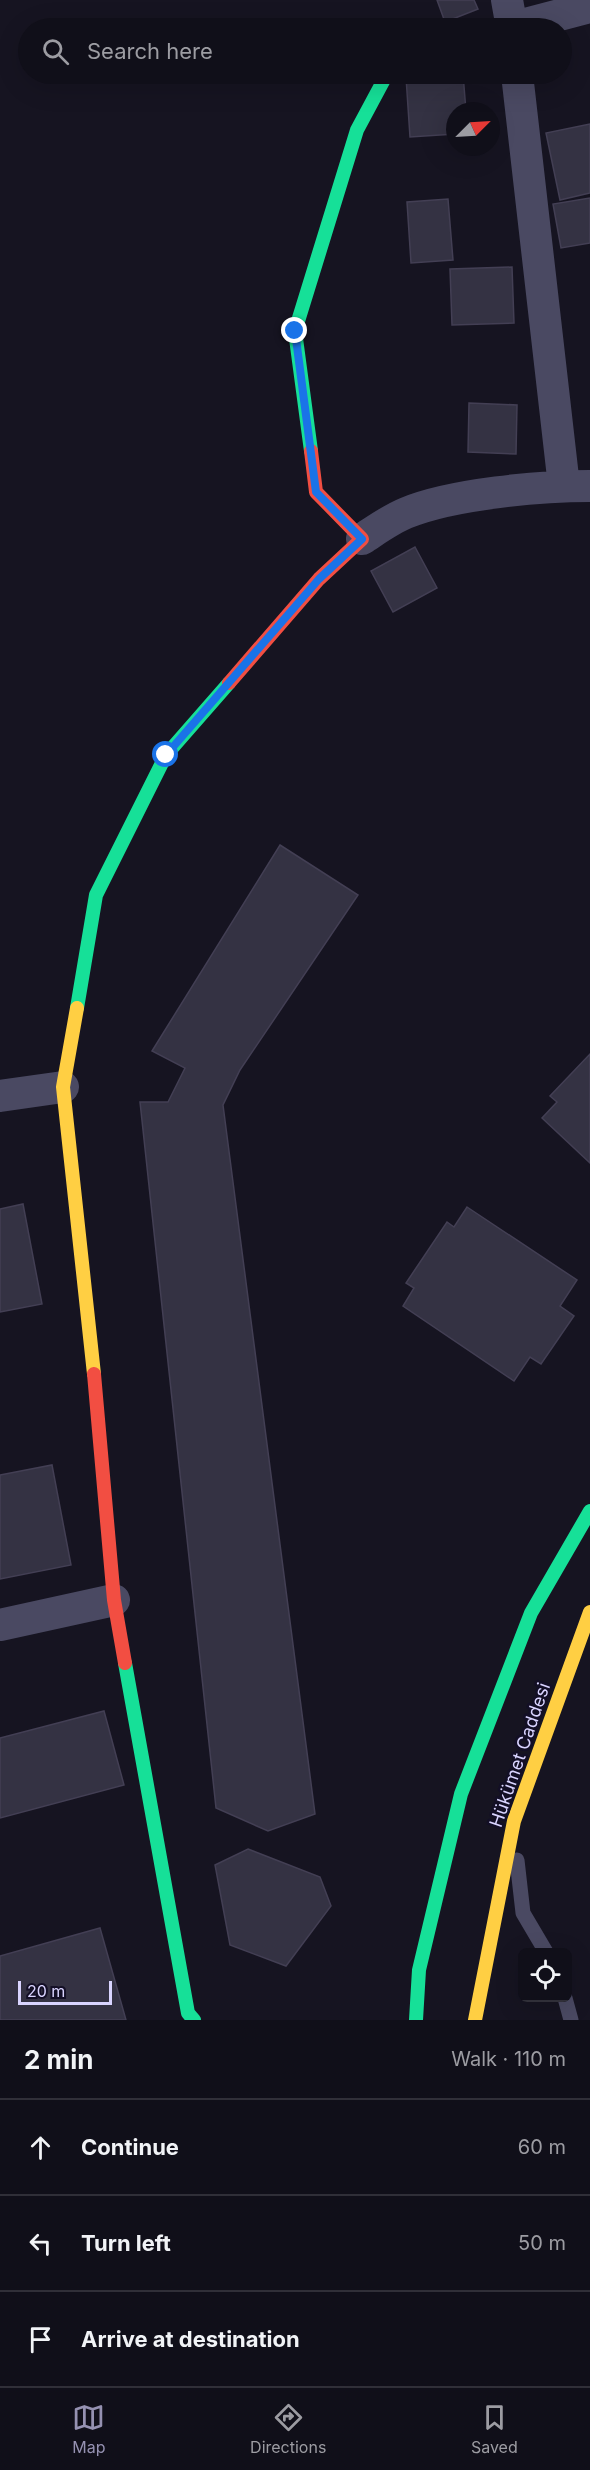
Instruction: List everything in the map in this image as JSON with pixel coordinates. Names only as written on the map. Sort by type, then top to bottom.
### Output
[{"type":"street","points":[[507,0],[510,18]]},
{"type":"street","points":[[550,18],[590,8]]},
{"type":"street","points":[[362,539],[316,492],[295,331],[357,130],[382,84]]},
{"type":"street","points":[[194,2020],[188,2013],[114,1600],[104,1460],[63,1087],[96,895],[166,755],[319,579],[362,539],[405,513],[446,500],[577,486],[518,84]]},
{"type":"street","points":[[0,1096],[63,1087]]},
{"type":"street","points":[[416,2020],[419,1970],[461,1794],[531,1613],[590,1511]]},
{"type":"street","points":[[0,1625],[114,1600]]},
{"type":"street","name":"Hükümet Caddesi","points":[[475,2020],[514,1821],[590,1612]]},
{"type":"lane","points":[[514,1821],[523,1913],[543,1948]]},
{"type":"lane","points":[[566,2002],[571,2020]]},
{"type":"building","points":[[437,0],[474,0],[478,9],[455,18],[444,18]]},
{"type":"building","points":[[406,84],[464,84],[465,102],[446,102],[446,135],[410,137]]},
{"type":"building","points":[[590,124],[590,193],[560,200],[546,133]]},
{"type":"building","points":[[590,198],[590,243],[561,248],[553,204]]},
{"type":"building","points":[[448,199],[453,260],[411,263],[407,202]]},
{"type":"building","points":[[512,267],[514,323],[452,325],[450,269]]},
{"type":"building","points":[[469,403],[517,405],[516,454],[468,452]]},
{"type":"building","points":[[415,547],[437,588],[393,612],[371,571]]},
{"type":"building","points":[[280,845],[358,895],[240,1070],[223,1105],[315,1814],[268,1831],[216,1808],[140,1102],[168,1102],[185,1068],[152,1051]]},
{"type":"building","points":[[590,1054],[590,1163],[542,1118],[557,1102],[550,1096]]},
{"type":"building","points":[[23,1204],[42,1304],[0,1312],[0,1209]]},
{"type":"building","points":[[467,1207],[577,1280],[560,1306],[574,1316],[541,1364],[530,1357],[514,1381],[403,1306],[414,1288],[406,1283],[447,1222],[454,1227]]},
{"type":"building","points":[[52,1465],[71,1565],[0,1579],[0,1475]]},
{"type":"building","points":[[104,1711],[124,1785],[0,1818],[0,1738]]},
{"type":"building","points":[[248,1849],[320,1877],[331,1906],[286,1966],[230,1945],[215,1865]]},
{"type":"building","points":[[100,1928],[126,2020],[0,2020],[0,1956]]},
{"type":"traffic: fast","points":[[311,451],[295,331],[357,130],[382,84]]},
{"type":"traffic: fast","points":[[77,1008],[96,895],[166,755],[229,683]]},
{"type":"traffic: fast","points":[[416,2020],[419,1970],[461,1794],[531,1613],[590,1511]]},
{"type":"traffic: fast","points":[[125,1663],[188,2013],[194,2020]]},
{"type":"traffic: slow","points":[[77,1008],[63,1087],[94,1374]]},
{"type":"traffic: slow","points":[[475,2020],[514,1821],[590,1612]]},
{"type":"traffic: jam","points":[[229,683],[319,579],[362,539],[316,492],[311,451]]},
{"type":"traffic: jam","points":[[94,1374],[114,1600],[125,1663]]},
{"type":"route","points":[[166,755],[319,579],[362,539],[316,492],[295,331]]}]
